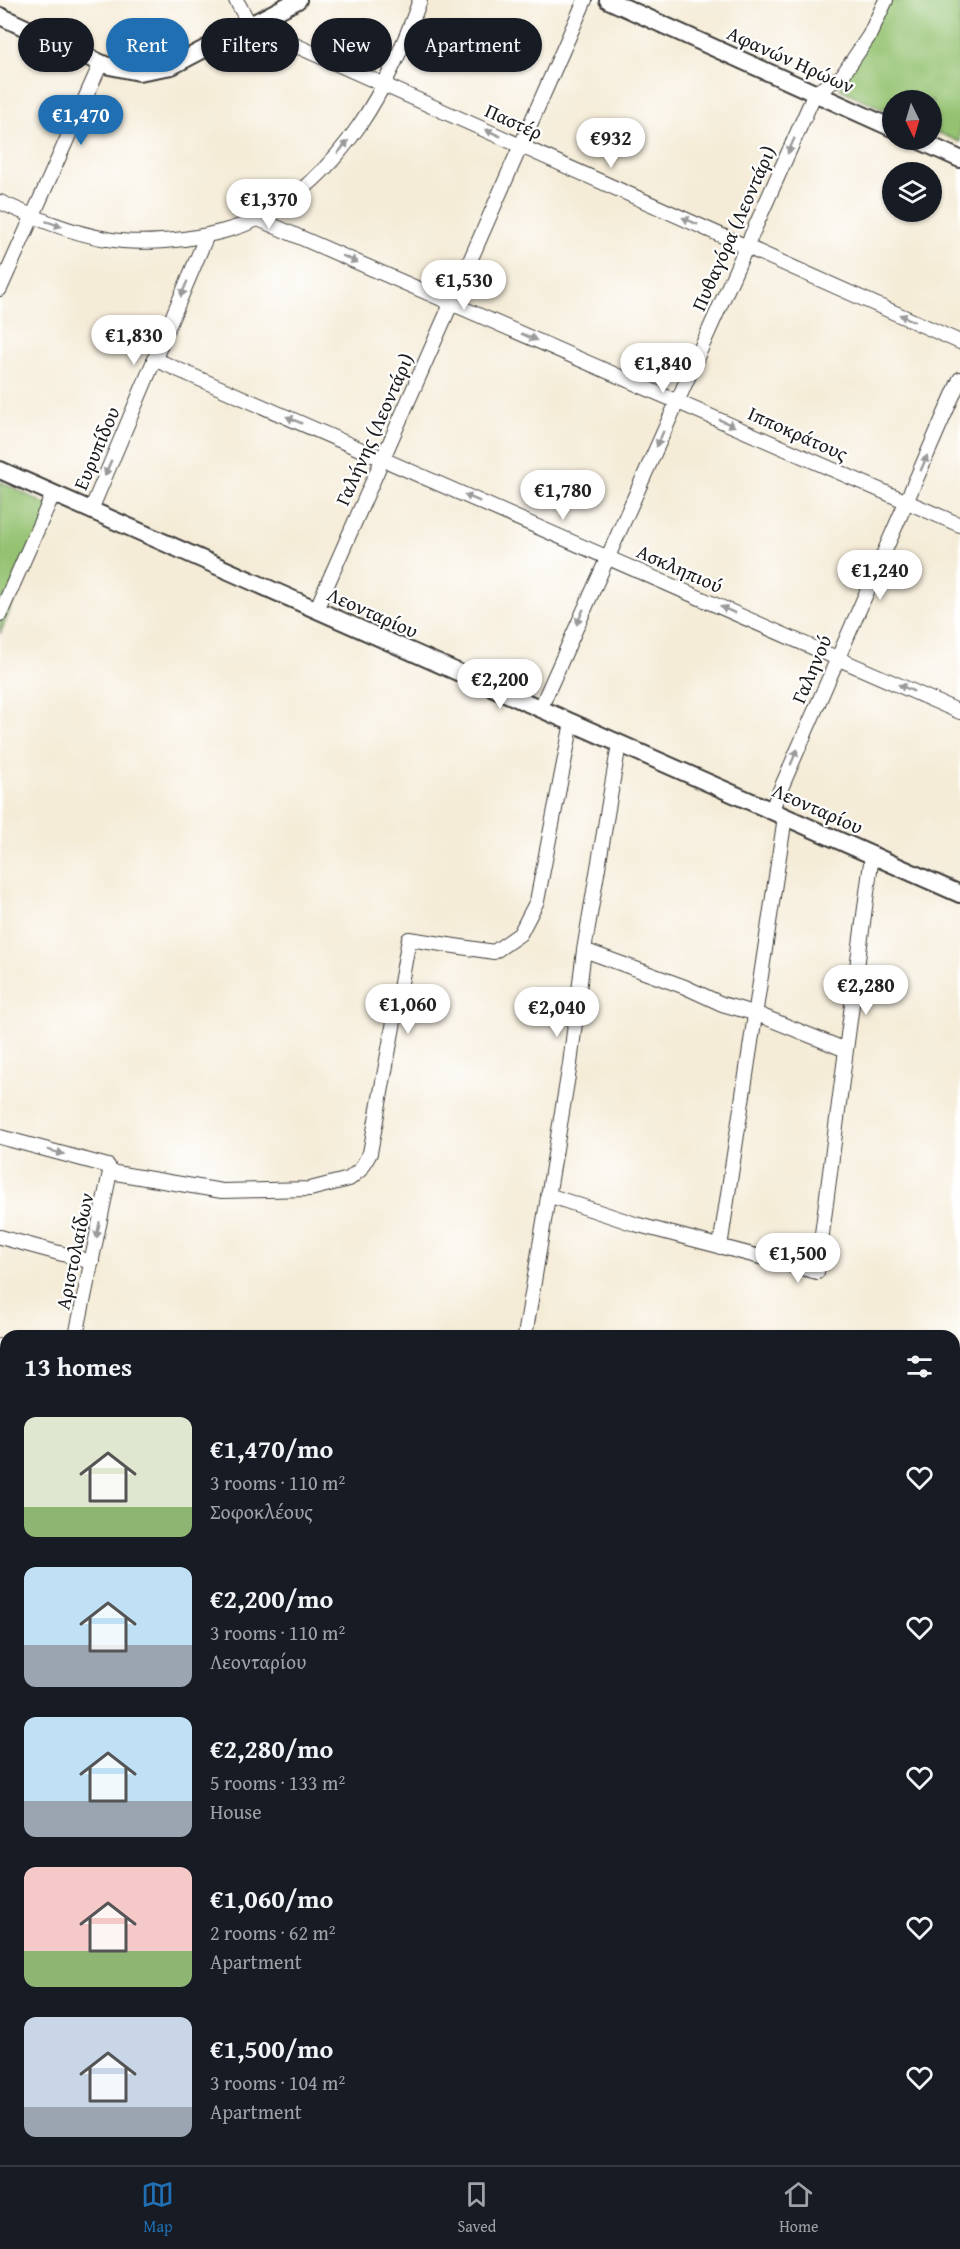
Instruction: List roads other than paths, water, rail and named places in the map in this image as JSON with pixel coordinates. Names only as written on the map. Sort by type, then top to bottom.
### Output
[{"type":"street","points":[[236,0],[246,18]]},
{"type":"street","points":[[263,18],[298,0]]},
{"type":"street","points":[[0,202],[33,217],[85,234],[125,242],[173,240],[207,235],[258,219],[295,195],[328,164],[356,131],[385,85],[420,0]]},
{"type":"street","name":"Γαλήνης (Λεοντάρι)","points":[[316,610],[585,0]]},
{"type":"street","name":"Αφανών Ηρώων","points":[[608,0],[882,123]]},
{"type":"street","points":[[815,93],[842,76],[869,36],[885,0]]},
{"type":"street","points":[[0,16],[101,63],[129,71],[151,72],[162,69],[201,51]]},
{"type":"street","name":"Παστέρ","points":[[299,47],[960,342]]},
{"type":"street","points":[[0,289],[101,63]]},
{"type":"street","name":"Πυθαγόρα (Λεοντάρι)","points":[[540,708],[815,93]]},
{"type":"street","points":[[940,150],[960,159]]},
{"type":"street","name":"Ιπποκράτους","points":[[258,219],[960,525]]},
{"type":"street","name":"Ευρυπίδου","points":[[91,510],[207,235]]},
{"type":"street","name":"Ασκληπιού","points":[[154,359],[960,712]]},
{"type":"street","name":"Γαληνού","points":[[720,1247],[757,1014],[778,814],[836,657],[908,502],[960,379]]},
{"type":"street","name":"Λεονταρίου","points":[[0,470],[960,894]]},
{"type":"street","points":[[0,614],[53,494]]},
{"type":"street","points":[[0,1137],[108,1166],[110,1173],[198,1188],[249,1192],[324,1187],[348,1179],[355,1174],[370,1154],[409,939],[494,952],[520,934],[537,901],[572,722]]},
{"type":"street","points":[[526,1330],[570,1064],[584,950],[619,744]]},
{"type":"street","points":[[548,1196],[635,1224],[816,1272],[872,855]]},
{"type":"street","points":[[584,950],[684,987],[722,1004],[757,1014],[846,1050]]},
{"type":"street","name":"Αριστολαίδων","points":[[77,1330],[110,1173]]},
{"type":"street","points":[[0,1237],[92,1262]]}]
